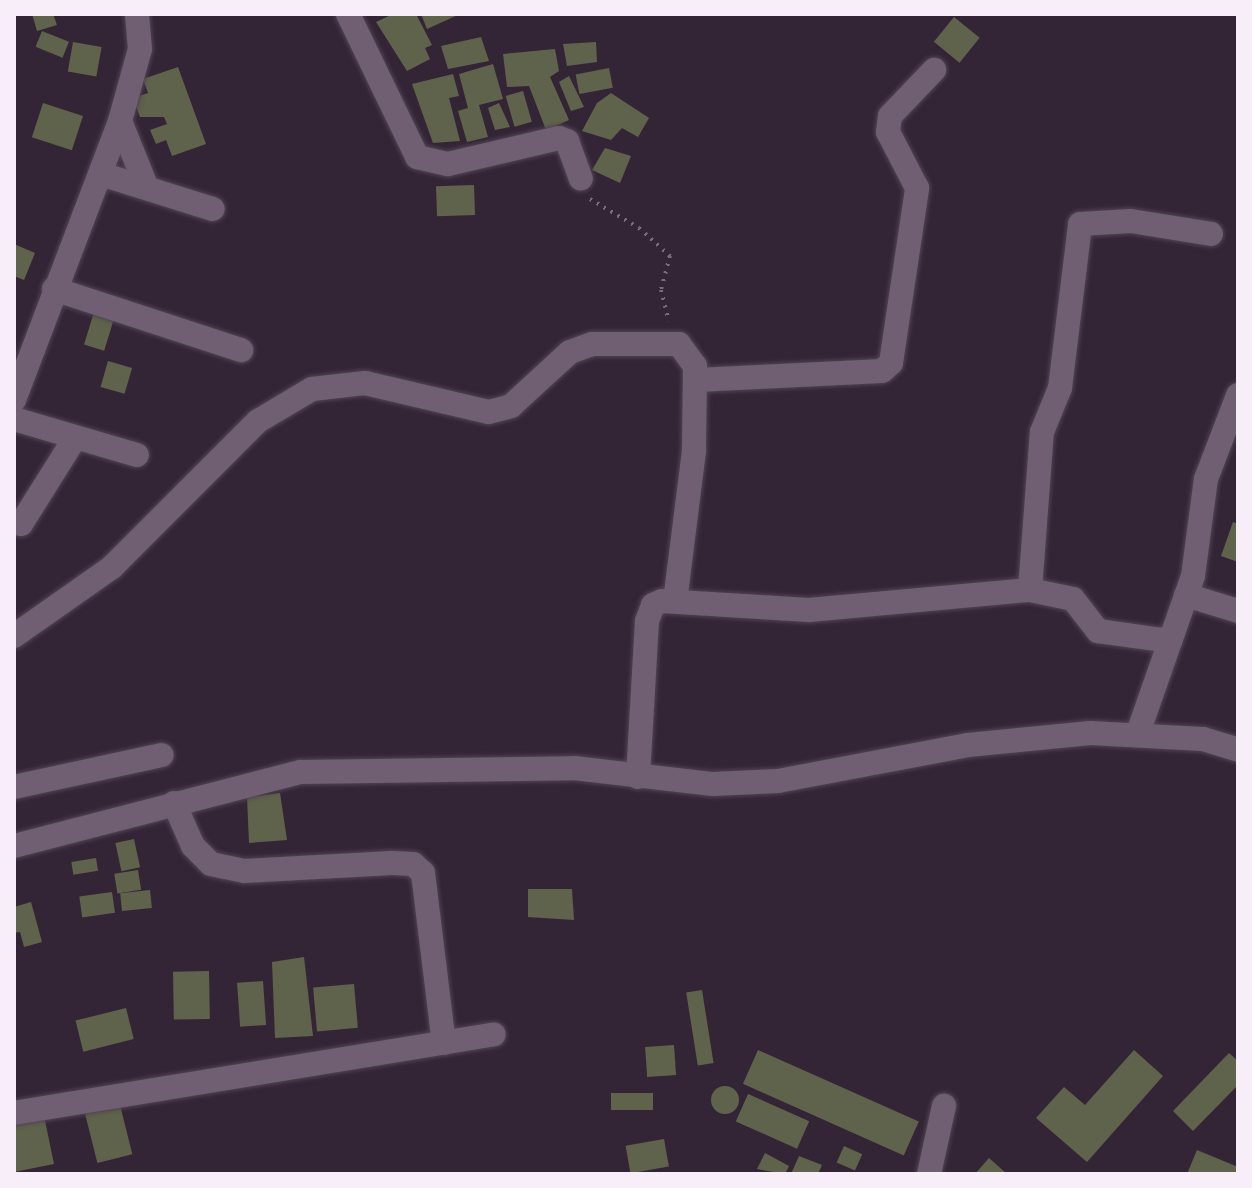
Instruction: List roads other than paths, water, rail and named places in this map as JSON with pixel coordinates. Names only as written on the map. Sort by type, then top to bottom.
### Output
[{"type":"street","points":[[14,400],[120,121],[140,49],[137,14]]},
{"type":"street","points":[[348,14],[417,157],[448,164],[559,138],[567,141],[581,179]]},
{"type":"street","points":[[697,380],[882,371],[891,363],[917,188],[888,132],[890,116],[934,70]]},
{"type":"street","points":[[120,121],[147,188]]},
{"type":"street","points":[[101,174],[213,209]]},
{"type":"street","points":[[1030,590],[1042,432],[1060,388],[1080,224],[1131,221],[1211,234]]},
{"type":"street","points":[[54,289],[241,350]]},
{"type":"street","points":[[14,636],[112,567],[258,421],[312,389],[365,383],[489,412],[511,406],[570,352],[592,344],[679,344],[697,380],[675,601]]},
{"type":"street","points":[[1138,733],[1186,595],[1201,541],[1206,479],[1238,395]]},
{"type":"street","points":[[14,419],[137,455]]},
{"type":"street","points":[[21,524],[75,438]]},
{"type":"street","points":[[638,777],[649,611],[656,602],[809,610],[1030,590],[1073,599],[1098,631],[1170,641]]},
{"type":"street","points":[[1186,595],[1238,611]]},
{"type":"street","points":[[14,846],[301,772],[381,768],[574,768],[638,777],[778,781],[968,745],[1138,733],[1238,750]]},
{"type":"street","points":[[14,787],[162,755]]},
{"type":"street","points":[[174,803],[193,846],[211,864],[244,871],[413,864],[423,873],[444,1043]]},
{"type":"street","points":[[14,1113],[494,1034]]},
{"type":"street","points":[[929,1174],[944,1106]]}]
